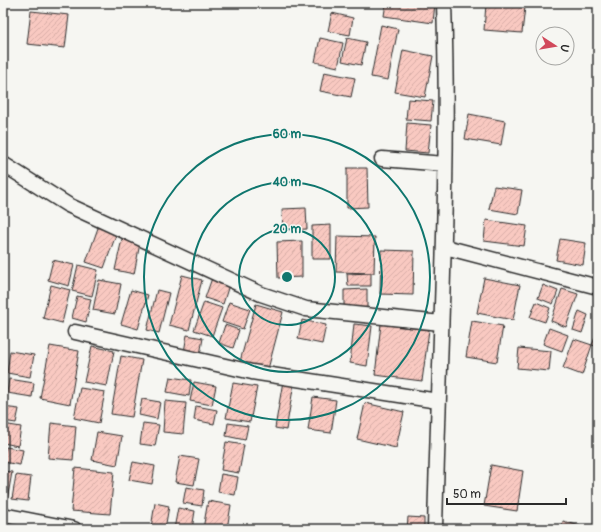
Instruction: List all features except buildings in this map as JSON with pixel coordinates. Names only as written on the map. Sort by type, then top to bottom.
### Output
[{"type":"street","points":[[435,529],[438,401],[445,247],[444,3]]},
{"type":"street","points":[[382,159],[445,164]]},
{"type":"street","points":[[3,164],[68,205],[261,294],[306,310],[441,323]]},
{"type":"street","points":[[445,247],[598,287]]},
{"type":"street","points":[[75,332],[252,372],[438,401]]},
{"type":"street","points":[[3,515],[74,529]]}]
